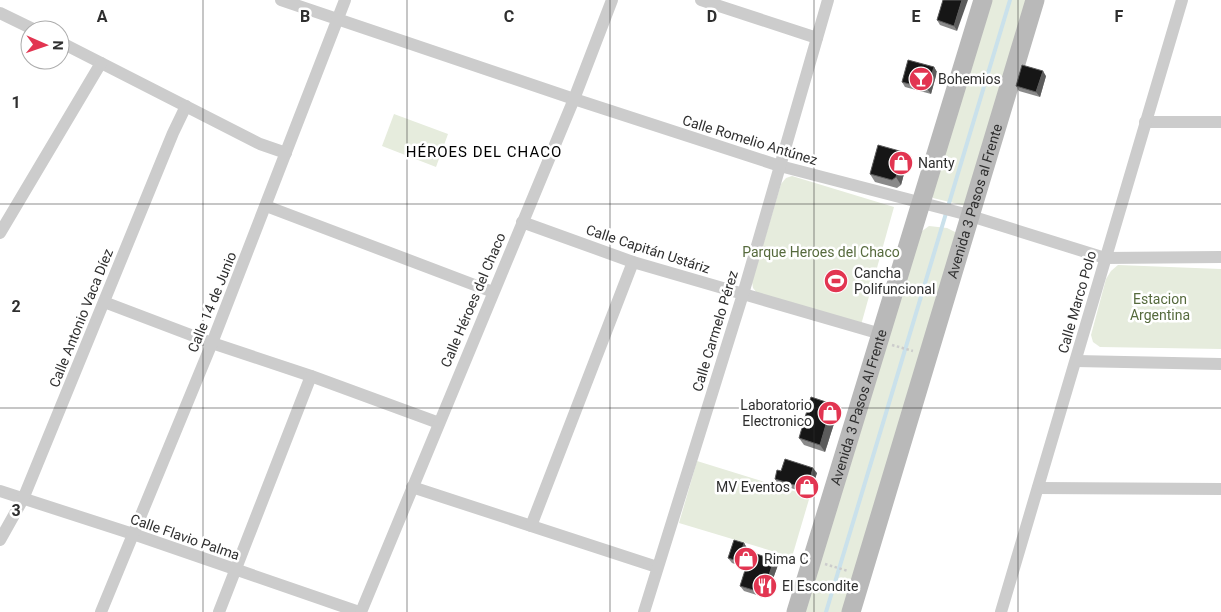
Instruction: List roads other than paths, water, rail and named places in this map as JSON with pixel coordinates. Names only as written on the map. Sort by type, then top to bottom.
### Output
[{"type":"main road","points":[[927,204],[983,0]]},
{"type":"main road","name":"Avenida 3 Pasos al Frente","points":[[850,612],[856,573],[965,214],[1035,0]]},
{"type":"main road","name":"Avenida 3 Pasos Al Frente","points":[[796,612],[881,334],[927,204]]},
{"type":"street","name":"Calle Romelio Antúnez","points":[[281,0],[780,166],[965,214],[1105,258],[1221,257]]},
{"type":"street","name":"Calle 14 de Junio","points":[[101,612],[212,344],[346,0]]},
{"type":"street","name":"Calle Héroes del Chaco","points":[[360,612],[574,99],[612,0]]},
{"type":"street","points":[[702,0],[817,38]]},
{"type":"street","name":"Calle Carmelo Pérez","points":[[644,612],[743,294],[828,0]]},
{"type":"street","name":"Calle Marco Polo","points":[[1001,612],[1182,0]]},
{"type":"street","points":[[0,13],[20,23]]},
{"type":"street","points":[[70,47],[260,144],[286,154]]},
{"type":"street","points":[[0,233],[101,63]]},
{"type":"street","name":"Calle Antonio Vaca Díez","points":[[0,540],[23,499],[173,133],[186,106]]},
{"type":"street","points":[[1145,122],[1221,122]]},
{"type":"street","points":[[266,206],[493,292]]},
{"type":"street","name":"Calle Capitán Ustáriz","points":[[522,222],[633,262],[881,334]]},
{"type":"street","points":[[531,526],[633,262]]},
{"type":"street","points":[[104,302],[212,344],[311,376],[439,423]]},
{"type":"street","points":[[1076,361],[1221,364]]},
{"type":"street","points":[[219,612],[311,376]]},
{"type":"street","points":[[412,487],[657,567]]},
{"type":"street","points":[[1038,488],[1221,489]]},
{"type":"street","name":"Calle Flavio Palma","points":[[0,491],[133,534],[236,571],[360,612]]},
{"type":"waterway","points":[[826,612],[1010,0]]},
{"type":"place","name":"Bohemios","points":[[921,79]]},
{"type":"place","name":"Nanty","points":[[901,163]]},
{"type":"place","name":"Cancha Polifuncional","points":[[836,281]]},
{"type":"place","name":"Laboratorio Electronico","points":[[830,413]]},
{"type":"place","name":"MV Eventos","points":[[807,487]]},
{"type":"place","name":"Rima C","points":[[746,559]]},
{"type":"place","name":"El Escondite","points":[[765,586]]},
{"type":"district","name":"HÉROES DEL CHACO","points":[[484,152]]},
{"type":"park label","name":"Parque Heroes del Chaco","points":[[821,252]]},
{"type":"park label","name":"Estacion Argentina","points":[[1160,308]]}]
